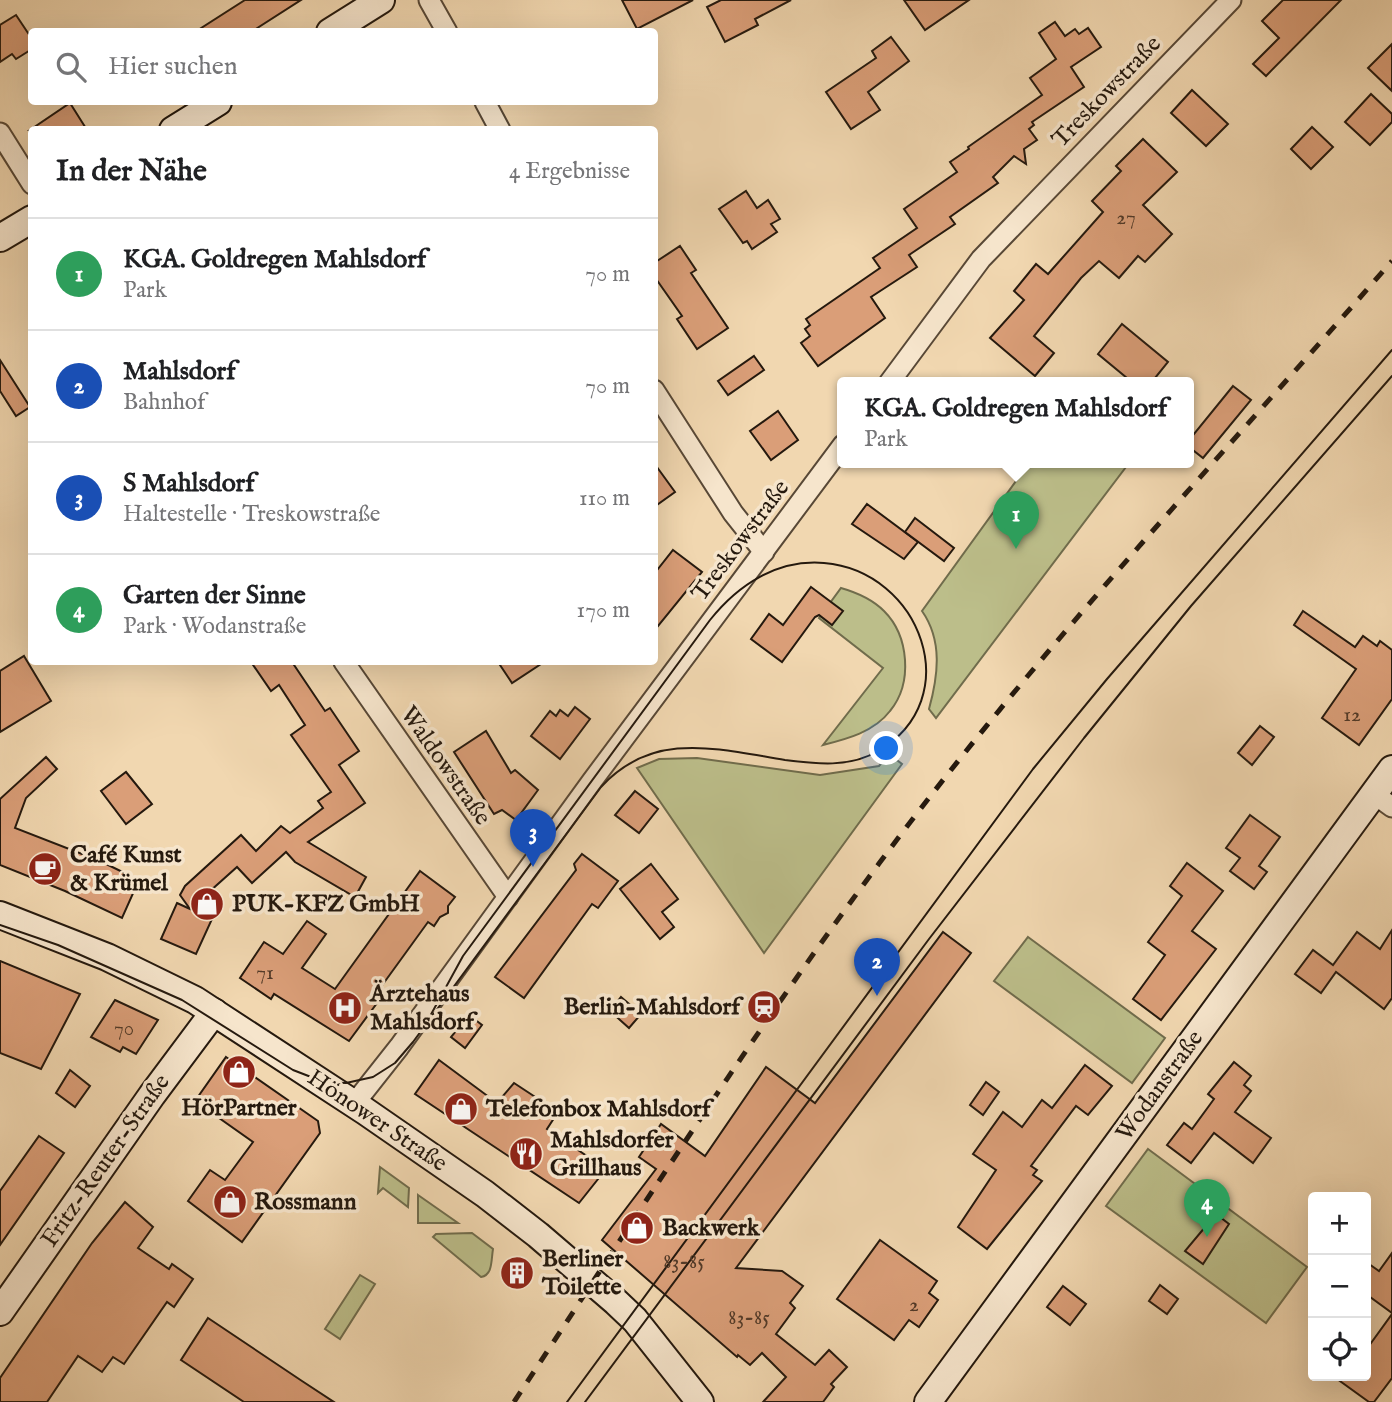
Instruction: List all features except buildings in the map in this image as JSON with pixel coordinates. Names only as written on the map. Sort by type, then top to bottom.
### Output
[{"type":"street","points":[[336,28],[381,0]]},
{"type":"street","points":[[429,0],[445,28]]},
{"type":"street","name":"Treskowstraße","points":[[893,377],[981,258],[1231,0]]},
{"type":"street","points":[[179,126],[213,105]]},
{"type":"street","points":[[487,105],[498,126]]},
{"type":"street","points":[[0,133],[28,178]]},
{"type":"street","points":[[0,238],[28,221]]},
{"type":"street","points":[[658,396],[733,513],[764,552]]},
{"type":"street","name":"Treskowstraße","points":[[354,1104],[837,453]]},
{"type":"street","name":"Waldowstraße","points":[[346,665],[508,897]]},
{"type":"street","name":"Wodanstraße","points":[[928,1402],[1383,800],[1392,769]]},
{"type":"street","name":"Hönower Straße","points":[[0,915],[107,957],[185,994],[354,1104],[485,1194],[579,1269],[635,1320],[700,1402]]},
{"type":"street","name":"Fritz-Reuter-Straße","points":[[0,1312],[152,1095],[214,1012]]},
{"type":"green space","points":[[1025,468],[1125,468],[936,718],[929,709],[935,684],[936,646],[929,622],[922,611]]},
{"type":"green space","points":[[841,588],[875,603],[892,621],[903,646],[905,674],[897,700],[884,718],[860,734],[823,745],[883,668],[819,618]]},
{"type":"green space","points":[[889,754],[902,764],[764,953],[637,768],[659,759],[697,758],[820,775],[879,766]]},
{"type":"green space","points":[[1028,937],[1165,1038],[1132,1083],[994,981]]},
{"type":"green space","points":[[1148,1149],[1307,1267],[1266,1323],[1106,1206]]},
{"type":"green space","points":[[380,1167],[409,1188],[408,1207],[383,1188],[378,1193]]},
{"type":"green space","points":[[418,1195],[458,1223],[418,1223]]},
{"type":"green space","points":[[472,1233],[493,1249],[490,1270],[485,1276],[481,1277],[433,1237],[436,1234]]},
{"type":"green space","points":[[360,1275],[375,1284],[340,1339],[325,1329]]},
{"type":"tram line","points":[[567,1402],[1033,769],[1107,679],[1392,350]]},
{"type":"tram line","points":[[585,1402],[929,939],[1084,738],[1191,606],[1392,376]]},
{"type":"tram line","points":[[0,925],[58,945],[182,1000],[293,1070],[324,1082],[346,1083],[373,1077],[395,1063],[413,1042],[601,787],[621,769],[642,757],[687,748],[809,763],[844,762],[878,751],[905,728],[921,701],[926,671],[921,640],[907,612],[886,588],[858,571],[824,563],[807,563],[790,565],[760,577],[721,607],[463,956],[423,1029]]},
{"type":"railway","points":[[514,1402],[751,1043],[902,833],[1080,614],[1392,261]]},
{"type":"place","name":"KGA. Goldregen Mahlsdorf","points":[[1016,549]]},
{"type":"place","name":"S Mahlsdorf","points":[[533,867]]},
{"type":"place","name":"Café Kunst & Krümel","points":[[45,869]]},
{"type":"place","name":"PUK-KFZ GmbH","points":[[207,904]]},
{"type":"place","name":"Mahlsdorf","points":[[877,996]]},
{"type":"place","name":"Berlin-Mahlsdorf","points":[[764,1007]]},
{"type":"place","name":"Ärztehaus Mahlsdorf","points":[[345,1008]]},
{"type":"place","name":"HörPartner","points":[[239,1072]]},
{"type":"place","name":"Telefonbox Mahlsdorf","points":[[461,1109]]},
{"type":"place","name":"Mahlsdorfer Grillhaus","points":[[526,1154]]},
{"type":"place","name":"Rossmann","points":[[230,1202]]},
{"type":"place","name":"Backwerk","points":[[637,1228]]},
{"type":"place","name":"Garten der Sinne","points":[[1207,1237]]},
{"type":"place","name":"Berliner Toilette","points":[[517,1273]]}]
